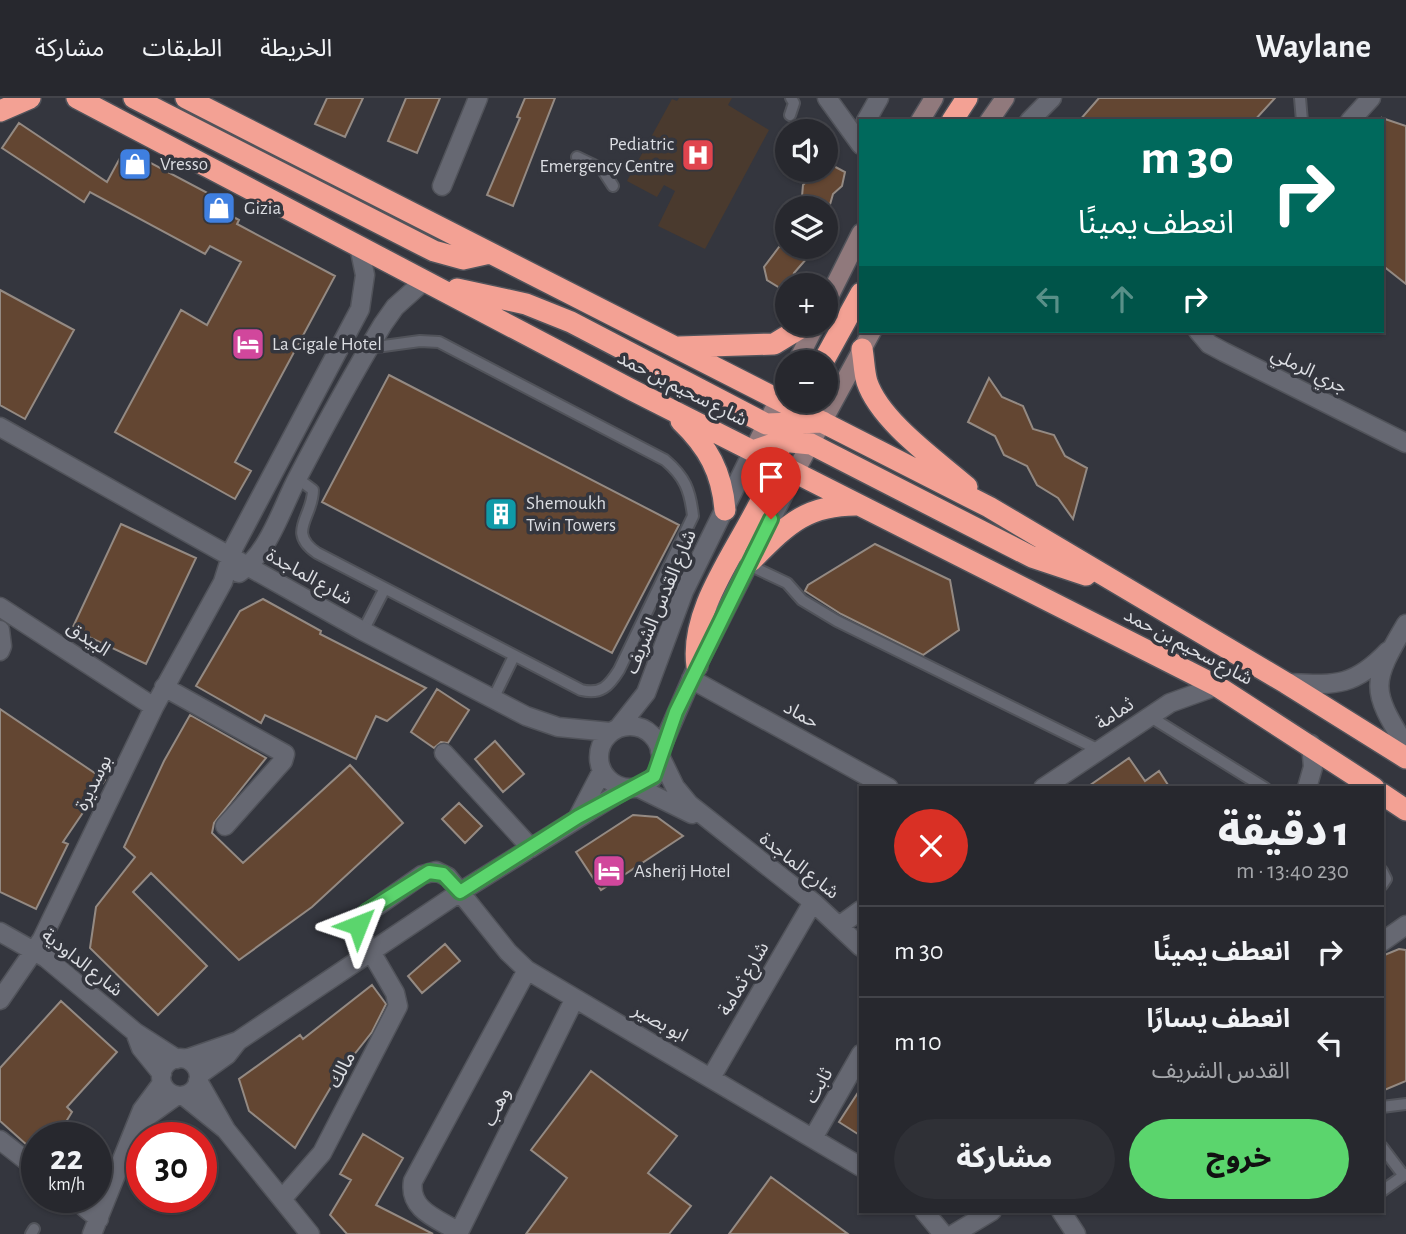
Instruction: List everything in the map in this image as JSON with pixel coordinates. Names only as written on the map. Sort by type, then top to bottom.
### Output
[{"type":"highway","points":[[0,111],[30,98]]},
{"type":"highway","name":"شارع سحيم بن حمد","points":[[77,98],[667,407],[1217,686],[1311,744],[1371,786]]},
{"type":"highway","points":[[134,98],[434,251],[463,259],[490,253]]},
{"type":"highway","name":"شارع سحيم بن حمد","points":[[186,98],[679,347],[775,387]]},
{"type":"highway","points":[[953,119],[967,98]]},
{"type":"highway","points":[[434,284],[496,296],[570,322],[791,426],[1032,557],[1053,566],[1104,578]]},
{"type":"highway","points":[[830,350],[859,297]]},
{"type":"highway","points":[[679,347],[774,344],[787,336]]},
{"type":"highway","points":[[867,340],[867,383],[881,407],[914,441],[989,508]]},
{"type":"highway","points":[[667,407],[699,440],[716,464],[723,490],[724,510]]},
{"type":"highway","name":"شارع سحيم بن حمد","points":[[791,426],[823,422],[989,508],[1286,683],[1406,758]]},
{"type":"highway","points":[[753,451],[791,426]]},
{"type":"highway","points":[[694,673],[698,627],[786,467],[791,426]]},
{"type":"highway","points":[[750,563],[782,531],[807,513],[833,505],[863,505]]},
{"type":"highway","points":[[1384,795],[1406,810]]},
{"type":"main road","points":[[921,119],[934,98]]},
{"type":"main road","points":[[990,119],[1005,98]]},
{"type":"main road","points":[[838,279],[859,237]]},
{"type":"main road","points":[[823,422],[867,340]]},
{"type":"main road","points":[[786,467],[791,426]]},
{"type":"street","points":[[442,186],[478,98]]},
{"type":"street","points":[[827,98],[859,142]]},
{"type":"street","points":[[867,119],[879,98]]},
{"type":"street","points":[[1031,119],[1052,98]]},
{"type":"street","points":[[1352,119],[1371,98]]},
{"type":"street","name":"بوسديرة","points":[[0,1000],[35,950],[153,707],[223,582],[230,556],[360,309],[365,275],[359,246]]},
{"type":"street","name":"بوسديرة","points":[[223,582],[247,566],[264,547],[297,478],[369,348],[396,307],[434,284]]},
{"type":"street","name":"جري الرملي","points":[[1200,333],[1209,344],[1224,352],[1406,443]]},
{"type":"street","points":[[322,383],[338,386],[343,395]]},
{"type":"street","name":"شارع الماجدة","points":[[0,427],[363,631],[493,699],[545,724],[615,729]]},
{"type":"street","name":"شارع القدس الشريف","points":[[615,729],[646,693],[684,591],[753,451]]},
{"type":"street","points":[[138,1122],[150,1095],[162,1079],[167,1064],[238,1041],[460,892],[578,817],[654,776],[694,673],[750,563],[786,467]]},
{"type":"street","points":[[268,482],[273,499],[286,501]]},
{"type":"street","name":"البيدق","points":[[0,607],[153,707]]},
{"type":"street","points":[[1406,624],[1393,646],[1379,683],[1379,700],[1406,746]]},
{"type":"street","points":[[0,631],[0,651]]},
{"type":"street","points":[[1286,683],[1333,684],[1354,680],[1393,646]]},
{"type":"street","name":"حماد","points":[[694,673],[887,786]]},
{"type":"street","name":"ثمامة","points":[[1046,786],[1181,697],[1217,686]]},
{"type":"street","points":[[164,687],[285,754],[283,761],[225,826]]},
{"type":"street","points":[[578,817],[602,771],[600,747],[615,729],[632,726],[645,729],[655,738],[661,754]]},
{"type":"street","points":[[1308,786],[1313,767],[1311,744]]},
{"type":"street","points":[[444,753],[531,848]]},
{"type":"street","name":"شارع الماجدة","points":[[661,754],[682,797],[708,822],[813,902],[859,945]]},
{"type":"street","points":[[602,771],[610,781],[632,788]]},
{"type":"street","name":"شارع الماجدة","points":[[632,788],[708,822]]},
{"type":"street","name":"ابو بصير","points":[[370,952],[358,925],[359,919],[367,911],[429,872],[443,874],[508,952],[527,970],[574,1000],[712,1076],[859,1166]]},
{"type":"street","name":"شارع ثمامة","points":[[712,1076],[813,902]]},
{"type":"street","points":[[839,926],[859,911]]},
{"type":"street","points":[[1384,941],[1406,925]]},
{"type":"street","name":"شارع الداودية","points":[[0,932],[35,950],[135,1032],[182,1059]]},
{"type":"street","name":"مالك","points":[[282,1199],[321,1153],[398,1006],[395,993],[370,952]]},
{"type":"street","points":[[458,1233],[418,1207],[411,1192],[413,1181],[527,970]]},
{"type":"street","name":"وهب","points":[[458,1233],[574,1000]]},
{"type":"street","name":"شارع الداودية","points":[[135,1032],[162,1079]]},
{"type":"street","points":[[141,1122],[180,1096],[194,1091],[199,1078],[227,1055],[238,1041]]},
{"type":"street","name":"ثابت","points":[[813,1138],[859,1058]]},
{"type":"street","points":[[182,1059],[195,1065],[226,1129],[310,1234]]},
{"type":"street","points":[[162,1079],[167,1091],[180,1096],[226,1129]]},
{"type":"street","points":[[0,1140],[21,1156]]},
{"type":"street","points":[[96,1226],[126,1152]]},
{"type":"street","points":[[926,1213],[943,1234]]},
{"type":"street","points":[[954,1234],[989,1213]]},
{"type":"street","points":[[1062,1213],[1076,1234]]},
{"type":"lane","points":[[790,115],[794,108],[791,98]]},
{"type":"lane","points":[[1300,98],[1302,119]]},
{"type":"lane","points":[[577,157],[602,169],[613,186]]},
{"type":"lane","points":[[297,478],[313,490],[301,532],[306,544],[384,590],[593,693],[611,683],[686,536],[693,516],[691,492],[681,473],[665,460],[439,342],[420,341],[369,348]]},
{"type":"lane","points":[[750,563],[787,583],[802,600],[837,621],[1099,750]]},
{"type":"lane","points":[[363,631],[384,590]]},
{"type":"lane","points":[[493,699],[514,656]]},
{"type":"lane","points":[[1149,716],[1262,786]]},
{"type":"lane","points":[[1384,1107],[1406,1104]]},
{"type":"lane","points":[[1384,1149],[1405,1175],[1384,1190]]},
{"type":"shaded area","name":"Pediatric Emergency Centre","points":[[679,98],[732,98],[728,105],[769,130],[705,249],[658,226],[675,191],[664,185],[657,197],[627,181],[672,99],[677,101]]},
{"type":"building","points":[[327,98],[363,98],[345,137],[315,124]]},
{"type":"building","points":[[406,98],[440,98],[417,153],[388,141]]},
{"type":"building","points":[[525,98],[555,98],[513,206],[487,195],[520,118],[517,117]]},
{"type":"building","points":[[1099,98],[1275,98],[1256,119],[1081,119]]},
{"type":"building","points":[[1382,119],[1406,126],[1406,284],[1384,267]]},
{"type":"building","points":[[19,123],[107,182],[121,156],[130,161],[134,154],[232,206],[228,214],[239,220],[237,224],[335,276],[235,462],[251,471],[235,499],[115,432],[181,310],[207,325],[241,262],[210,246],[205,254],[90,192],[84,202],[2,148]]},
{"type":"building","points":[[838,168],[845,172],[842,186],[832,196],[802,196],[806,182],[838,182]]},
{"type":"building","points":[[775,252],[775,259],[806,259],[794,273],[775,273],[775,285],[767,280],[764,267]]},
{"type":"building","points":[[0,290],[74,330],[25,419],[0,405]]},
{"type":"building","name":"Shemoukh Twin Towers","points":[[389,375],[679,525],[612,653],[322,502]]},
{"type":"building","points":[[989,378],[1002,397],[1023,406],[1033,429],[1054,435],[1065,456],[1087,468],[1073,519],[1058,498],[1037,485],[1027,466],[1004,455],[995,436],[968,422]]},
{"type":"building","points":[[121,524],[196,558],[146,664],[72,629]]},
{"type":"building","points":[[875,544],[950,580],[959,630],[923,655],[841,614],[805,591],[808,585]]},
{"type":"building","points":[[263,599],[321,631],[320,634],[426,688],[387,721],[376,716],[356,759],[265,715],[261,723],[196,686],[240,611]]},
{"type":"building","points":[[437,689],[469,710],[448,743],[441,742],[434,748],[411,732]]},
{"type":"building","points":[[0,709],[105,780],[63,842],[68,844],[36,909],[0,892]]},
{"type":"building","points":[[190,715],[266,758],[214,823],[212,833],[243,863],[350,765],[403,823],[312,907],[239,960],[151,873],[133,892],[207,966],[158,1015],[90,948],[96,907],[135,857],[124,847],[164,761]]},
{"type":"building","points":[[495,741],[524,774],[503,792],[475,759]]},
{"type":"building","points":[[1129,758],[1145,781],[1159,771],[1169,786],[1089,786]]},
{"type":"building","points":[[459,803],[482,826],[465,843],[442,819]]},
{"type":"building","name":"Asherij Hotel","points":[[633,815],[657,817],[683,836],[601,890],[576,852]]},
{"type":"building","points":[[445,944],[460,961],[422,993],[408,976]]},
{"type":"building","points":[[1399,949],[1406,950],[1406,1081],[1384,1090],[1384,955]]},
{"type":"building","points":[[372,985],[386,1004],[372,1032],[338,1075],[295,1148],[249,1111],[239,1079],[300,1035],[303,1039]]},
{"type":"building","points":[[61,1001],[117,1052],[67,1107],[72,1112],[66,1122],[21,1122],[21,1140],[0,1121],[0,1068]]},
{"type":"building","points":[[591,1071],[677,1136],[648,1173],[691,1206],[669,1234],[526,1234],[567,1178],[531,1150]]},
{"type":"building","points":[[859,1091],[859,1135],[839,1122]]},
{"type":"building","points":[[363,1134],[403,1158],[376,1205],[433,1234],[347,1234],[330,1215],[351,1180],[340,1174]]},
{"type":"building","points":[[771,1177],[848,1234],[729,1234]]},
{"type":"place","name":"Pediatric Emergency Centre","points":[[698,155]]},
{"type":"place","name":"Vresso","points":[[135,164]]},
{"type":"place","name":"Gizia","points":[[219,208]]},
{"type":"place","name":"La Cigale Hotel","points":[[248,344]]},
{"type":"place","name":"Shemoukh Twin Towers","points":[[501,514]]},
{"type":"place","name":"Asherij Hotel","points":[[609,871]]},
{"type":"route","points":[[358,925],[359,919],[367,911],[422,875],[436,871],[443,874],[460,892],[578,817],[612,800],[627,788],[649,781],[658,771],[660,751],[697,666],[771,519]]}]
